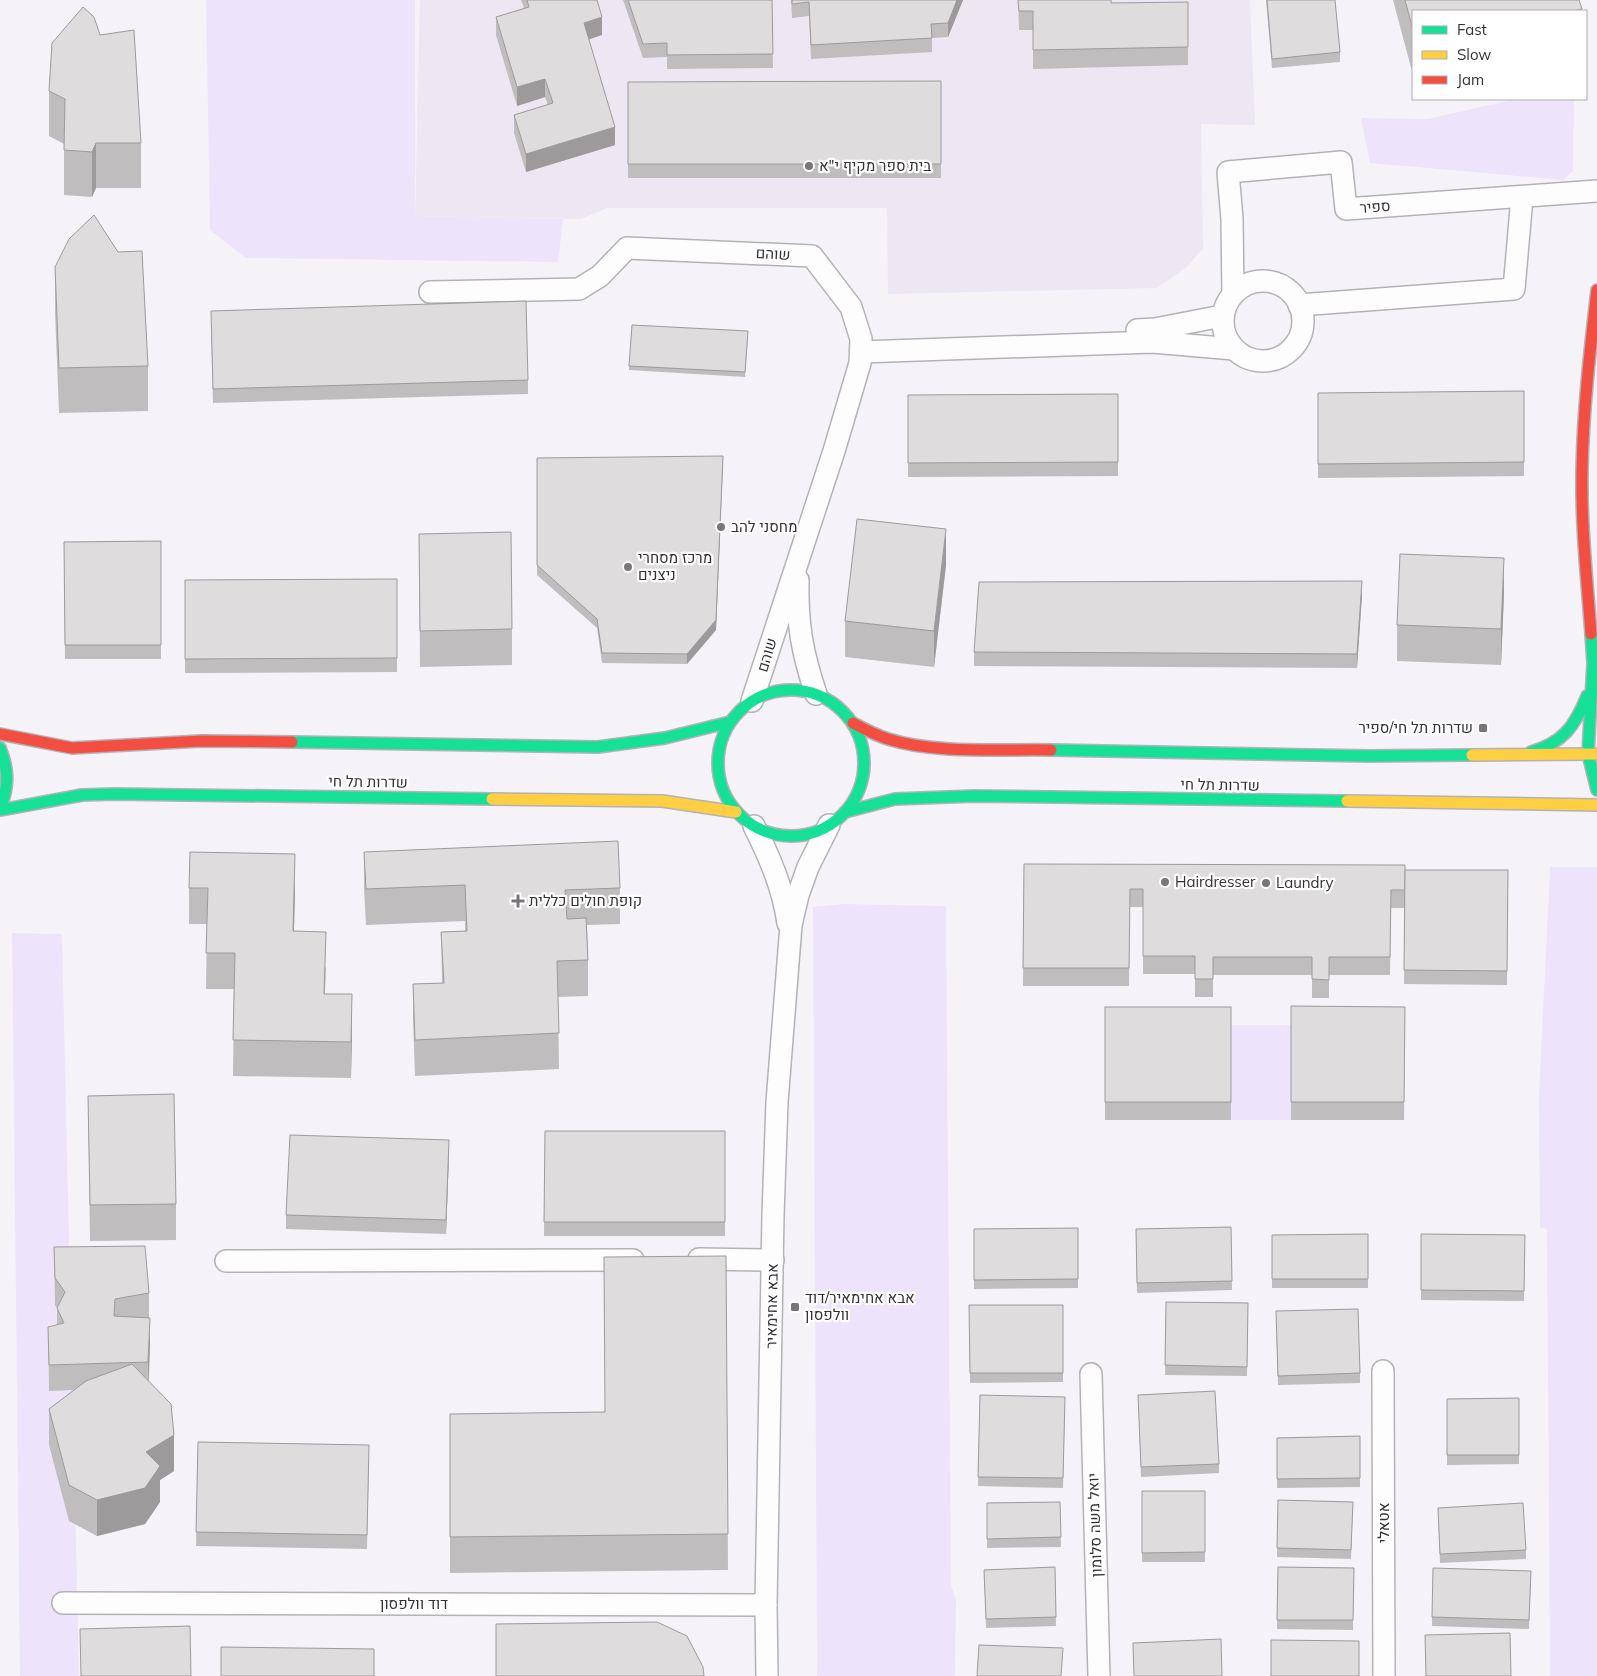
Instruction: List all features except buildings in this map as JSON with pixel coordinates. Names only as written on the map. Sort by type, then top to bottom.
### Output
[{"type":"main road","points":[[1597,290],[1587,378],[1582,472],[1584,534],[1593,663],[1593,754],[1597,790]]},
{"type":"main road","points":[[1512,756],[1546,748],[1567,733],[1580,717],[1588,695],[1593,663]]},
{"type":"main road","points":[[780,690],[795,690],[816,694],[834,703],[852,723],[861,741],[864,769],[860,789],[837,819],[810,834],[790,836],[768,833],[754,826],[736,812],[724,794],[719,780],[717,764],[720,742],[730,722],[740,710],[765,694],[780,690]]},
{"type":"main road","points":[[0,734],[72,748],[201,741],[598,747],[650,741],[686,734],[730,722]]},
{"type":"main road","name":"שדרות תל חי","points":[[852,723],[880,738],[894,742],[945,748],[1359,756],[1593,754]]},
{"type":"main road","points":[[0,748],[6,760],[8,777],[6,794],[0,809]]},
{"type":"main road","name":"שדרות תל חי","points":[[0,809],[82,795],[114,794],[662,801],[736,812]]},
{"type":"main road","name":"שדרות תל חי","points":[[837,819],[895,799],[974,796],[1597,805]]},
{"type":"street","name":"ספיר","points":[[1233,294],[1232,218],[1228,172],[1341,162],[1346,209],[1597,191]]},
{"type":"street","points":[[1300,305],[1514,289],[1522,197]]},
{"type":"street","name":"שוהם","points":[[430,292],[579,289],[600,276],[627,248],[812,256],[851,307],[861,346],[860,363],[752,701]]},
{"type":"street","points":[[1268,281],[1281,285],[1292,293],[1300,305],[1303,319],[1298,339],[1292,348],[1272,360],[1258,360],[1246,357],[1234,349],[1223,328],[1222,316],[1226,304],[1242,286],[1254,282],[1268,281]]},
{"type":"street","points":[[861,346],[1155,329],[1222,316]]},
{"type":"street","points":[[861,346],[1152,342],[1234,349]]},
{"type":"street","name":"שוהם","points":[[800,552],[798,578],[800,634],[805,660],[816,694]]},
{"type":"street","name":"אבא אחימאיר","points":[[767,1676],[766,1605],[777,1102],[789,936],[798,895],[815,851],[837,819]]},
{"type":"street","name":"אבא אחימאיר","points":[[754,826],[772,862],[781,888],[789,936]]},
{"type":"street","points":[[226,1261],[773,1260]]},
{"type":"street","name":"אטאלי","points":[[1384,1371],[1384,1676]]},
{"type":"street","name":"יואל משה סלומון","points":[[1091,1374],[1099,1676]]},
{"type":"street","name":"דוד וולפסון","points":[[63,1603],[766,1605]]},
{"type":"shaded area","points":[[206,0],[415,0],[415,216],[563,219],[558,262],[246,258],[210,230]]},
{"type":"shaded area","name":"בית ספר מקיף י\"א","points":[[420,0],[1250,0],[1255,125],[1201,124],[1203,248],[1187,267],[1157,288],[888,294],[887,208],[607,208],[581,219],[415,216]]},
{"type":"shaded area","points":[[1512,100],[1574,100],[1573,171],[1563,180],[1370,163],[1361,118],[1428,119]]},
{"type":"shaded area","points":[[1550,867],[1597,867],[1597,1676],[1550,1676],[1547,1229],[1540,1228],[1539,1096]]},
{"type":"shaded area","points":[[844,904],[946,906],[951,1585],[956,1601],[955,1676],[817,1676],[813,907]]},
{"type":"shaded area","points":[[12,933],[62,934],[79,1676],[20,1676]]},
{"type":"shaded area","points":[[1231,1025],[1291,1025],[1291,1120],[1231,1120]]},
{"type":"traffic: fast","points":[[1591,634],[1593,663],[1588,754],[1597,790]]},
{"type":"traffic: fast","points":[[791,690],[819,695],[843,711],[859,735],[864,763],[859,791],[843,815],[819,831],[791,836],[763,831],[739,815],[723,791],[718,763],[723,735],[739,711],[763,695],[791,690]]},
{"type":"traffic: fast","points":[[1531,752],[1552,744],[1560,738],[1578,716],[1587,696]]},
{"type":"traffic: fast","points":[[292,742],[598,747],[665,738],[730,722]]},
{"type":"traffic: fast","points":[[0,748],[7,779],[0,809]]},
{"type":"traffic: fast","points":[[1051,750],[1369,756],[1472,755]]},
{"type":"traffic: fast","points":[[0,810],[82,795],[114,794],[492,799]]},
{"type":"traffic: fast","points":[[845,812],[895,799],[974,796],[1347,801]]},
{"type":"traffic: slow","points":[[1472,755],[1597,754]]},
{"type":"traffic: slow","points":[[492,799],[662,801],[736,812]]},
{"type":"traffic: slow","points":[[1347,801],[1597,805]]},
{"type":"traffic: jam","points":[[1591,634],[1583,532],[1582,471],[1585,403],[1597,290]]},
{"type":"traffic: jam","points":[[853,723],[888,739],[926,747],[968,750],[1051,750]]},
{"type":"traffic: jam","points":[[0,734],[72,748],[201,741],[292,742]]},
{"type":"place","name":"בית ספר מקיף י\"א","points":[[809,166]]},
{"type":"place","name":"מחסני להב","points":[[721,527]]},
{"type":"place","name":"מרכז מסחרי ניצנים","points":[[628,567]]},
{"type":"place","name":"שדרות תל חי/ספיר","points":[[1483,728]]},
{"type":"place","name":"Hairdresser","points":[[1165,882]]},
{"type":"place","name":"Laundry","points":[[1266,883]]},
{"type":"place","name":"קופת חולים כללית","points":[[518,901]]},
{"type":"place","name":"אבא אחימאיר/דוד וולפסון","points":[[795,1307]]}]
